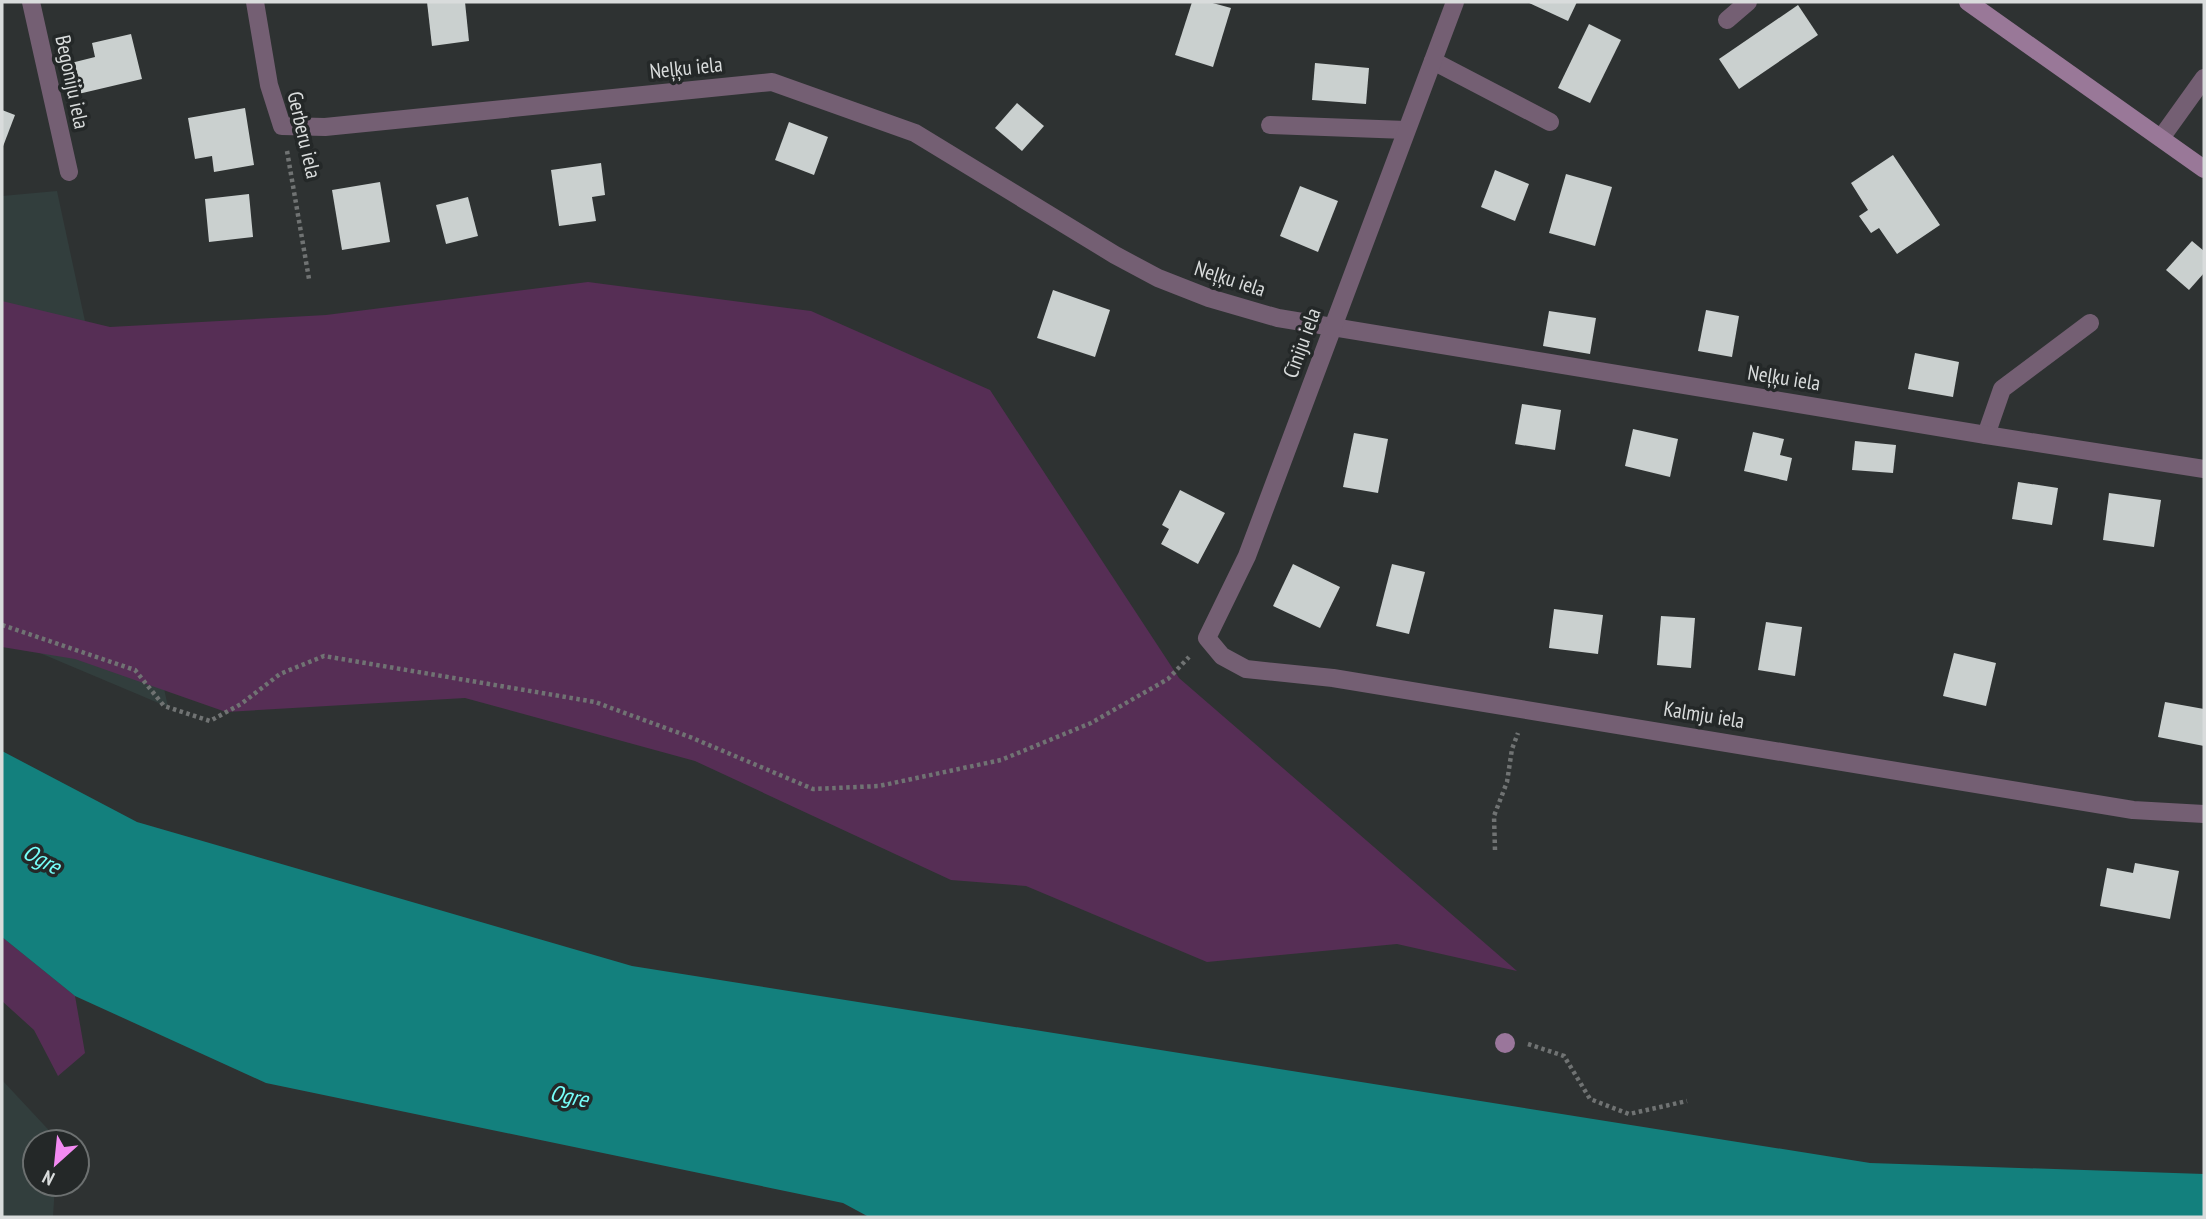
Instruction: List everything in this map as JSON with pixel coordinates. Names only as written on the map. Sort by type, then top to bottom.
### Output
[{"type":"street","name":"Begoniju iela","points":[[31,2],[69,172]]},
{"type":"street","name":"Gerberu iela","points":[[255,2],[269,85],[282,125]]},
{"type":"street","name":"Cīniju iela","points":[[1207,638],[1247,556],[1455,2]]},
{"type":"street","points":[[1727,20],[1748,2]]},
{"type":"street","points":[[1968,2],[2204,169]]},
{"type":"street","points":[[1433,61],[1550,122]]},
{"type":"street","points":[[2161,138],[2204,78]]},
{"type":"street","name":"Neļķu iela","points":[[282,125],[326,127],[772,82],[915,133],[1115,255],[1158,278],[1209,298],[1278,318],[1986,435],[2204,468]]},
{"type":"street","points":[[1270,125],[1406,130]]},
{"type":"street","points":[[1986,435],[2002,389],[2090,323]]},
{"type":"street","name":"Kalmju iela","points":[[1207,638],[1222,656],[1246,669],[1333,678],[2133,810],[2204,814]]},
{"type":"path","name":"Gerberu iela","points":[[282,125],[309,279]]},
{"type":"path","points":[[2,625],[135,670],[164,706],[210,721],[241,704],[280,674],[324,656],[595,702],[690,737],[813,789],[879,786],[1001,761],[1091,723],[1168,679],[1207,638]]},
{"type":"path","points":[[1495,850],[1494,816],[1507,782],[1511,749],[1527,709]]},
{"type":"path","points":[[1528,1044],[1564,1056],[1590,1099],[1629,1114],[1687,1101]]},
{"type":"shaded area","points":[[57,191],[168,707],[2,637],[2,196]]},
{"type":"shaded area","points":[[588,282],[811,311],[990,390],[1179,678],[1517,971],[1397,944],[1207,962],[1026,886],[951,880],[695,761],[465,698],[226,712],[75,659],[2,647],[2,301],[110,327],[326,315]]},
{"type":"shaded area","points":[[2,937],[75,996],[85,1053],[58,1076],[34,1030],[2,1001]]},
{"type":"shaded area","points":[[2,1080],[47,1128],[21,1128],[21,1198],[54,1198],[53,1217],[2,1217]]},
{"type":"water","name":"Ogre","points":[[2,751],[137,822],[632,966],[1870,1163],[2204,1174],[2204,1217],[869,1217],[843,1203],[266,1083],[75,996],[2,937]]},
{"type":"building","points":[[427,2],[465,2],[469,41],[432,46]]},
{"type":"building","points":[[1192,2],[1209,2],[1231,8],[1213,67],[1175,55]]},
{"type":"building","points":[[1527,2],[1577,2],[1568,21]]},
{"type":"building","points":[[1798,5],[1818,35],[1739,89],[1719,59]]},
{"type":"building","points":[[1589,24],[1621,40],[1590,103],[1558,88]]},
{"type":"building","points":[[131,34],[142,79],[74,95],[67,64],[95,57],[92,43]]},
{"type":"building","points":[[1315,63],[1369,68],[1366,104],[1312,100]]},
{"type":"building","points":[[1017,103],[1044,126],[1022,151],[995,128]]},
{"type":"building","points":[[245,108],[254,165],[214,172],[212,156],[195,159],[188,118]]},
{"type":"building","points":[[2,110],[15,115],[2,149]]},
{"type":"building","points":[[789,122],[828,137],[814,175],[775,160]]},
{"type":"building","points":[[1893,155],[1940,225],[1897,254],[1879,228],[1871,233],[1859,216],[1868,210],[1851,183]]},
{"type":"building","points":[[601,163],[605,195],[592,197],[596,221],[559,226],[551,170]]},
{"type":"building","points":[[1495,170],[1529,184],[1515,221],[1481,207]]},
{"type":"building","points":[[1566,174],[1612,187],[1595,246],[1549,233]]},
{"type":"building","points":[[380,182],[390,242],[342,250],[332,190]]},
{"type":"building","points":[[1300,186],[1338,201],[1318,252],[1280,236]]},
{"type":"building","points":[[249,194],[253,237],[209,242],[205,199]]},
{"type":"building","points":[[468,197],[478,236],[446,244],[436,205]]},
{"type":"building","points":[[2192,241],[2204,251],[2204,273],[2189,290],[2166,270]]},
{"type":"building","points":[[1053,290],[1110,310],[1095,357],[1037,338]]},
{"type":"building","points":[[1706,310],[1739,316],[1732,357],[1698,351]]},
{"type":"building","points":[[1549,311],[1596,318],[1590,354],[1543,346]]},
{"type":"building","points":[[1915,353],[1959,362],[1953,397],[1908,389]]},
{"type":"building","points":[[1522,404],[1561,410],[1555,450],[1515,444]]},
{"type":"building","points":[[1633,429],[1678,439],[1670,477],[1625,466]]},
{"type":"building","points":[[1753,432],[1784,439],[1780,455],[1792,458],[1787,481],[1744,471]]},
{"type":"building","points":[[1354,433],[1388,439],[1378,493],[1343,487]]},
{"type":"building","points":[[1855,441],[1896,445],[1893,473],[1852,470]]},
{"type":"building","points":[[2018,482],[2058,488],[2052,525],[2012,519]]},
{"type":"building","points":[[1180,490],[1225,513],[1198,564],[1161,544],[1169,529],[1162,525]]},
{"type":"building","points":[[2109,493],[2161,500],[2154,547],[2103,540]]},
{"type":"building","points":[[1293,564],[1340,587],[1320,628],[1273,606]]},
{"type":"building","points":[[1392,564],[1425,572],[1409,634],[1376,626]]},
{"type":"building","points":[[1554,609],[1603,615],[1598,654],[1549,648]]},
{"type":"building","points":[[1661,616],[1695,618],[1691,668],[1657,665]]},
{"type":"building","points":[[1766,622],[1802,627],[1795,676],[1758,670]]},
{"type":"building","points":[[1954,653],[1996,663],[1986,706],[1943,696]]},
{"type":"building","points":[[2165,702],[2204,709],[2204,746],[2158,737]]},
{"type":"building","points":[[2135,863],[2179,871],[2170,919],[2100,906],[2107,868],[2133,873]]}]
